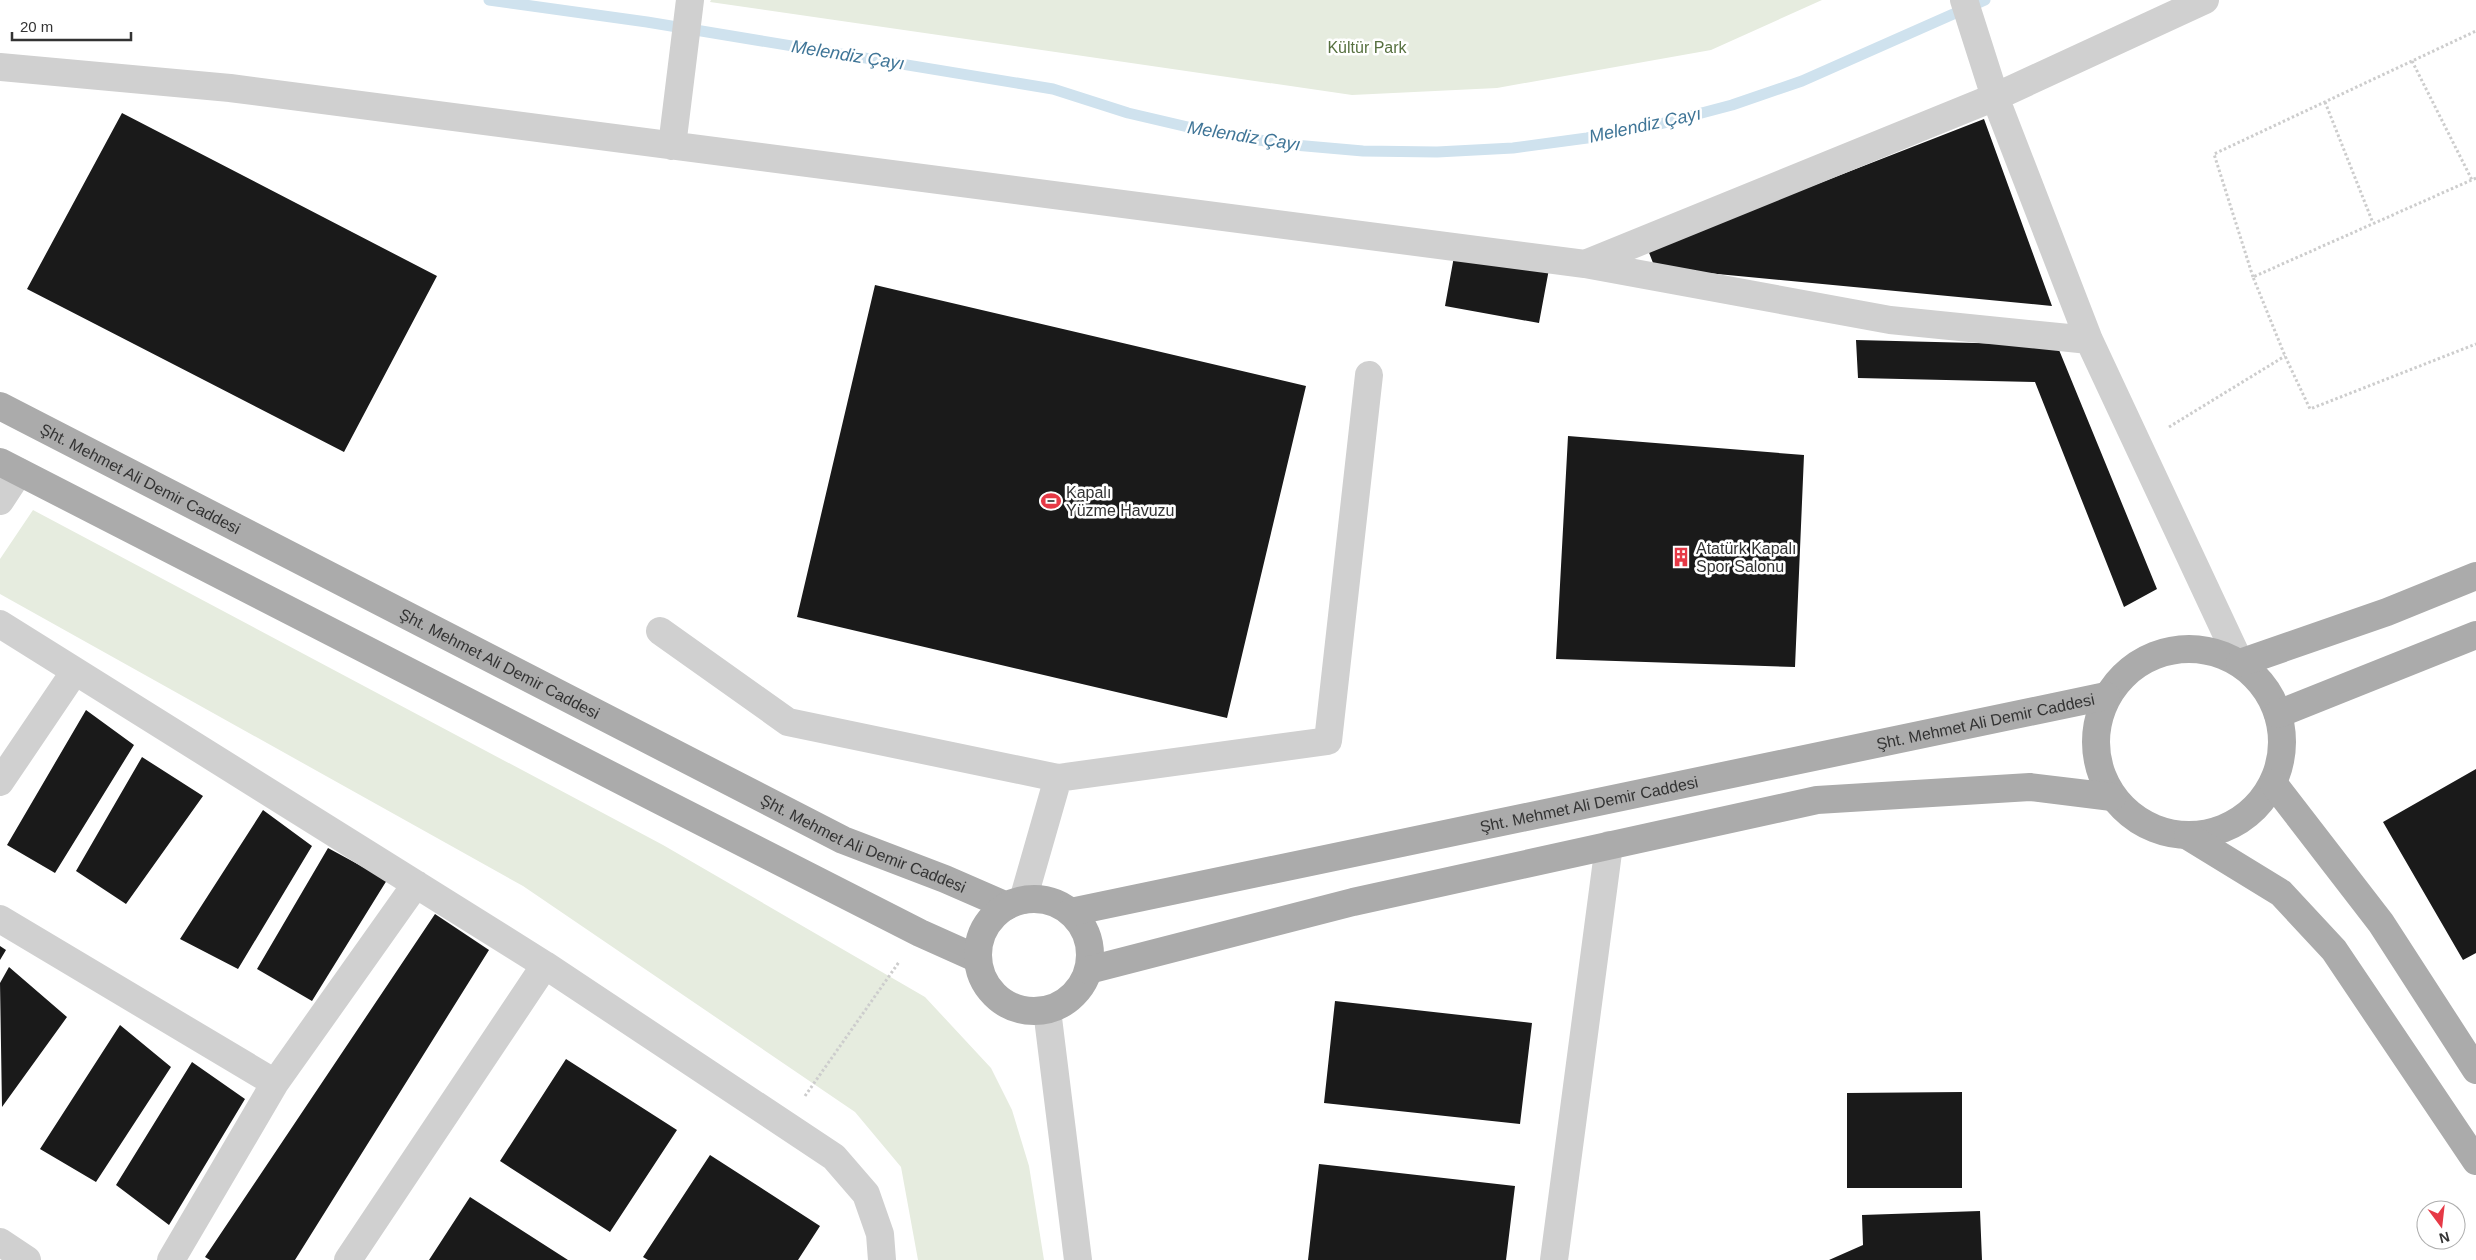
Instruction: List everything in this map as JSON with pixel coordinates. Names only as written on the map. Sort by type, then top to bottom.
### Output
[{"type":"main road","name":"Şht. Mehmet Ali Demir Caddesi","points":[[0,406],[843,840],[945,879],[1015,903]]},
{"type":"main road","points":[[10,467],[920,933],[978,959]]},
{"type":"main road","points":[[2240,663],[2387,612],[2476,576]]},
{"type":"main road","points":[[2278,714],[2476,635]]},
{"type":"main road","points":[[2188,648],[2224,655],[2240,663],[2260,681],[2271,696],[2278,714],[2283,745],[2273,783],[2266,796],[2246,816],[2216,832],[2188,836],[2161,832],[2127,814],[2112,797],[2098,767],[2094,743],[2106,696],[2128,670],[2155,655],[2188,648]]},
{"type":"main road","name":"Şht. Mehmet Ali Demir Caddesi","points":[[1071,912],[2106,696]]},
{"type":"main road","points":[[2273,783],[2382,924],[2476,1070]]},
{"type":"main road","points":[[1089,970],[1352,902],[1817,800],[2030,787],[2112,797]]},
{"type":"main road","points":[[2188,836],[2281,893],[2334,950],[2476,1161]]},
{"type":"main road","points":[[1042,899],[1059,904],[1071,912],[1081,923],[1089,942],[1089,970],[1083,984],[1068,1001],[1047,1010],[1034,1012],[1011,1007],[996,997],[983,981],[978,959],[979,944],[984,929],[993,916],[1015,903],[1042,899]]},
{"type":"street","points":[[672,146],[690,0]]},
{"type":"street","points":[[1964,0],[1995,97],[2089,340],[2240,663]]},
{"type":"street","points":[[1585,264],[1995,97],[2205,0]]},
{"type":"street","points":[[0,67],[230,88],[1585,264],[1890,320],[2089,340]]},
{"type":"street","points":[[660,631],[788,722],[1058,778],[1328,740],[1369,375]]},
{"type":"street","points":[[0,501],[10,467]]},
{"type":"street","points":[[0,624],[545,965],[834,1157],[866,1194],[880,1234],[882,1260]]},
{"type":"street","points":[[0,782],[75,671]]},
{"type":"street","points":[[1015,903],[1058,778]]},
{"type":"street","points":[[1554,1260],[1609,845]]},
{"type":"street","points":[[171,1260],[275,1083],[416,884]]},
{"type":"street","points":[[0,919],[275,1083]]},
{"type":"street","points":[[348,1260],[545,965]]},
{"type":"street","points":[[1047,1010],[1078,1260]]},
{"type":"street","points":[[0,1242],[27,1260]]},
{"type":"path","points":[[2476,31],[2214,154],[2253,277],[2285,356],[2310,409],[2476,344]]},
{"type":"path","points":[[2412,61],[2472,180]]},
{"type":"path","points":[[2325,102],[2372,224]]},
{"type":"path","points":[[2253,277],[2476,178]]},
{"type":"path","points":[[2138,446],[2285,356]]},
{"type":"path","points":[[785,1124],[920,933]]},
{"type":"green space","name":"Kültür Park","points":[[711,0],[1822,0],[1711,50],[1497,88],[1352,95],[710,2]]},
{"type":"green space","points":[[33,510],[663,845],[925,997],[991,1068],[1012,1110],[1029,1166],[1044,1260],[918,1260],[901,1167],[855,1112],[523,886],[0,594],[0,559]]},
{"type":"building","points":[[122,113],[437,276],[344,452],[27,289]]},
{"type":"building","points":[[1984,119],[2052,306],[1655,268],[1648,250]]},
{"type":"building","points":[[1455,251],[1549,269],[1539,323],[1445,306]]},
{"type":"building","name":"Kapalı Yüzme Havuzu","points":[[875,285],[1306,386],[1227,718],[797,617]]},
{"type":"building","points":[[1856,340],[2057,345],[2157,589],[2124,607],[2035,382],[1858,378]]},
{"type":"building","name":"Atatürk Kapalı Spor Salonu","points":[[1568,436],[1804,455],[1795,667],[1556,659]]},
{"type":"building","points":[[86,710],[134,745],[55,873],[7,845]]},
{"type":"building","points":[[142,757],[203,796],[126,904],[76,871]]},
{"type":"building","points":[[2476,769],[2476,953],[2463,960],[2383,822]]},
{"type":"building","points":[[263,810],[312,846],[238,969],[180,939]]},
{"type":"building","points":[[328,848],[387,880],[312,1001],[257,969]]},
{"type":"building","points":[[435,914],[489,950],[295,1260],[210,1260],[205,1257]]},
{"type":"building","points":[[0,946],[6,950],[0,960]]},
{"type":"building","points":[[9,967],[67,1017],[2,1107],[0,983]]},
{"type":"building","points":[[1335,1001],[1532,1023],[1520,1124],[1324,1103]]},
{"type":"building","points":[[120,1025],[171,1067],[96,1182],[40,1149]]},
{"type":"building","points":[[566,1059],[677,1130],[610,1232],[500,1161]]},
{"type":"building","points":[[192,1062],[245,1099],[169,1225],[116,1185]]},
{"type":"building","points":[[1962,1092],[1962,1188],[1847,1188],[1847,1093]]},
{"type":"building","points":[[710,1155],[820,1226],[798,1260],[648,1260],[643,1257]]},
{"type":"building","points":[[1319,1164],[1515,1186],[1506,1260],[1308,1260]]},
{"type":"building","points":[[470,1197],[568,1260],[429,1260]]},
{"type":"building","points":[[1980,1211],[1982,1260],[1829,1260],[1863,1245],[1862,1215]]},
{"type":"waterway","name":"Melendiz Çayı","points":[[489,0],[647,22],[1053,89],[1128,113],[1205,131],[1283,144],[1363,151],[1437,152],[1513,148],[1587,138],[1660,124],[1732,105],[1802,81],[1985,0]]},
{"type":"place","name":"Kapalı Yüzme Havuzu","points":[[1051,501]]},
{"type":"place","name":"Atatürk Kapalı Spor Salonu","points":[[1681,557]]}]
